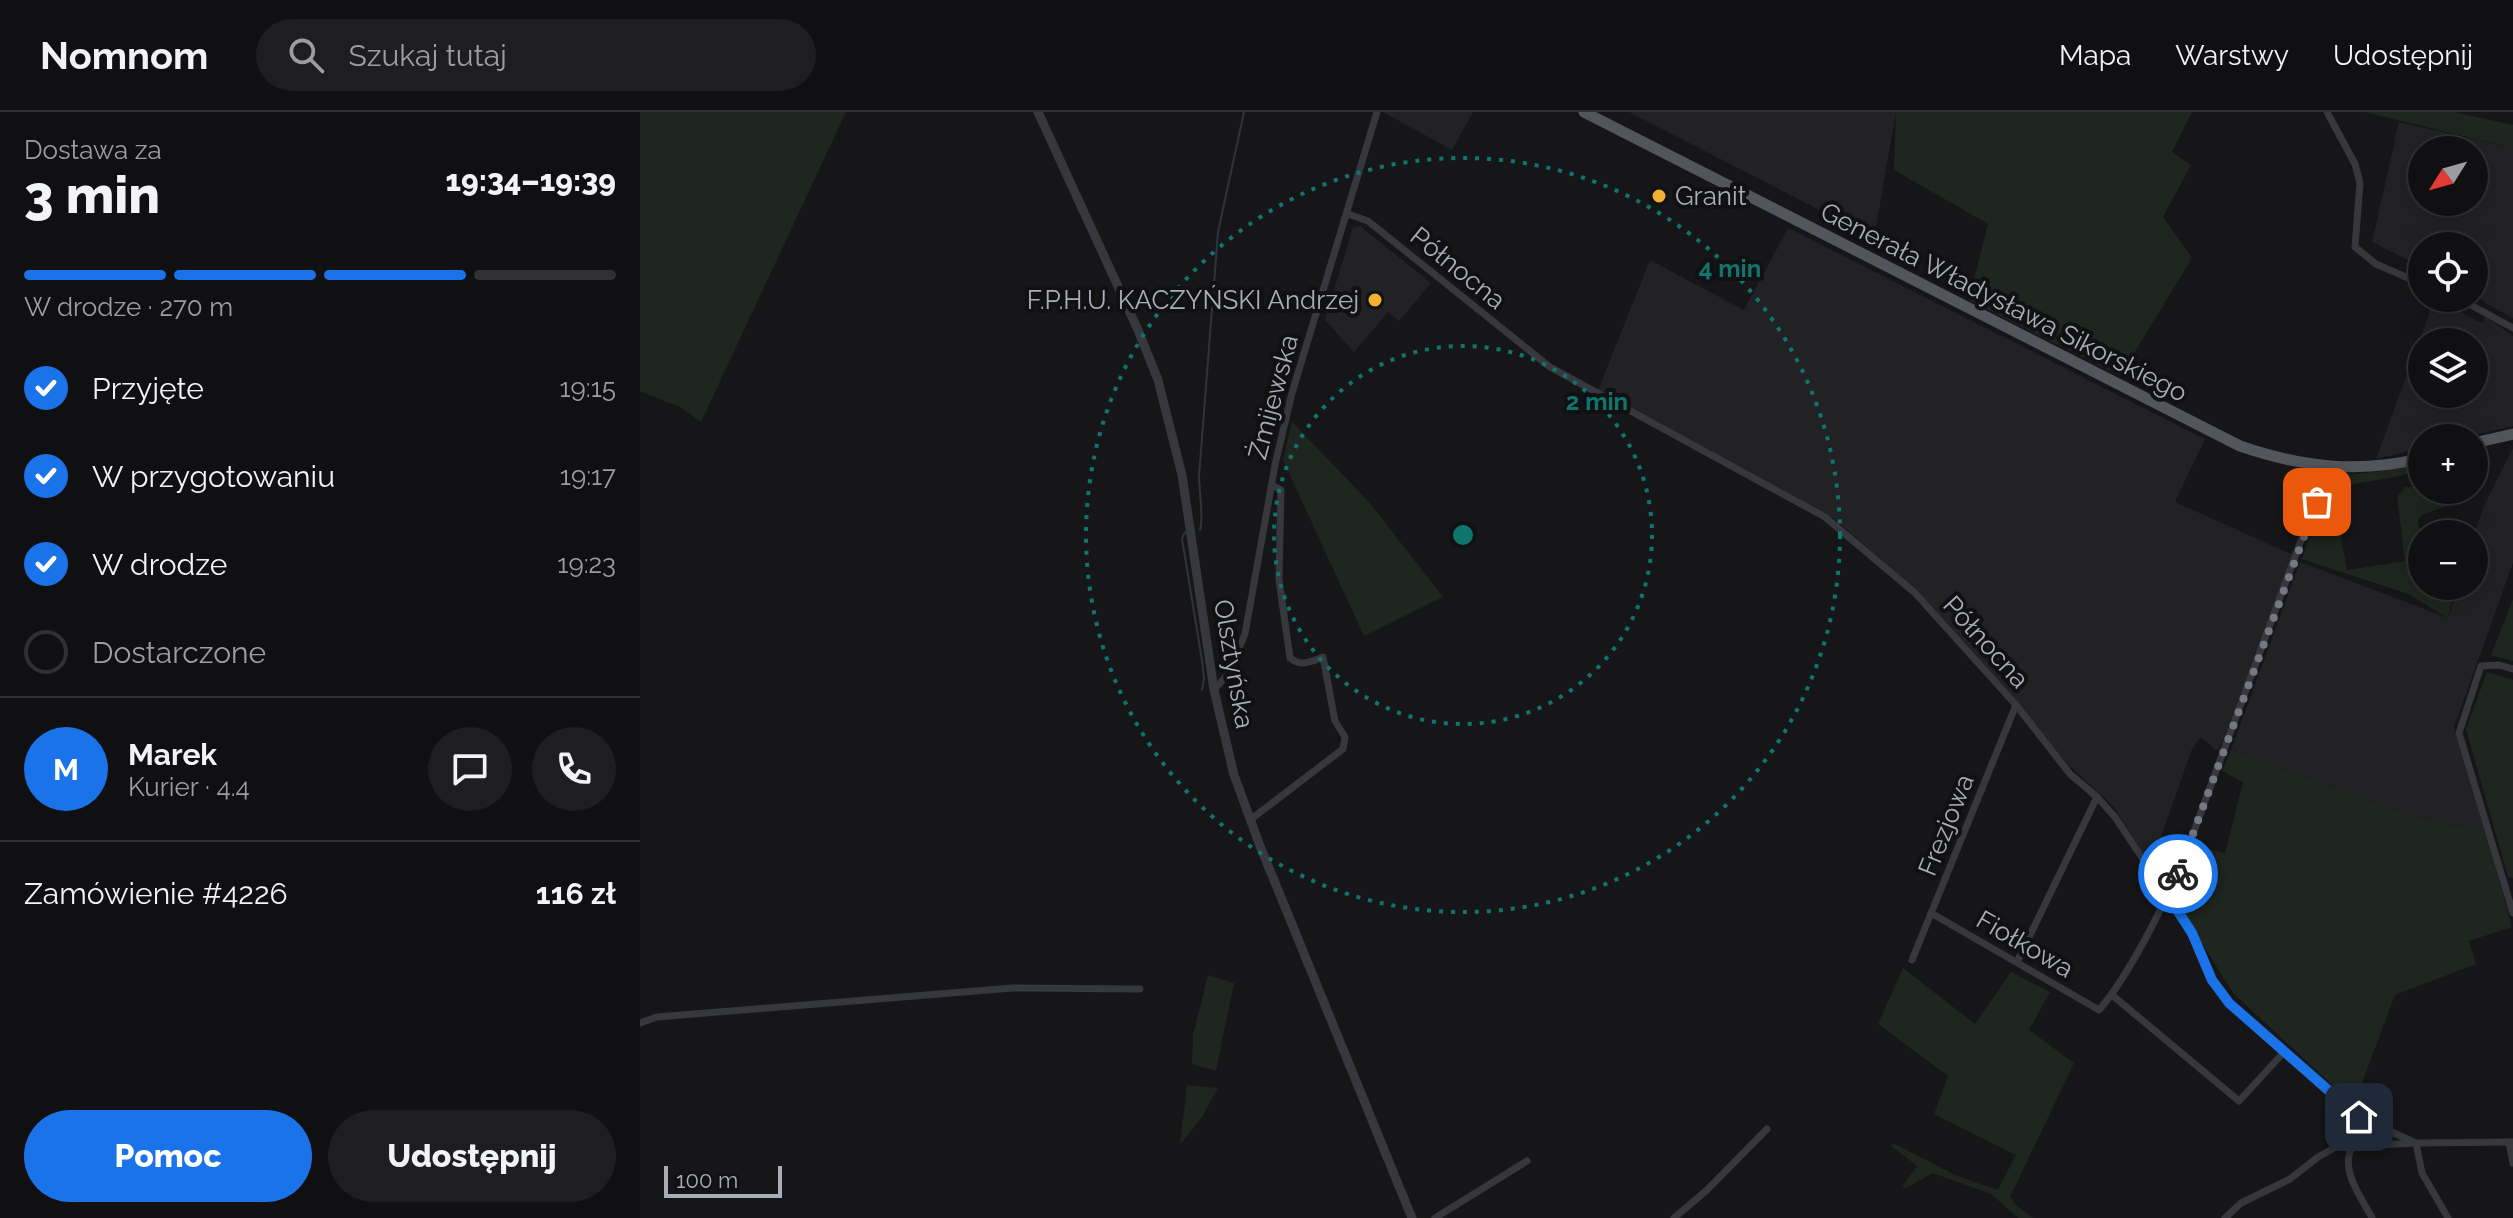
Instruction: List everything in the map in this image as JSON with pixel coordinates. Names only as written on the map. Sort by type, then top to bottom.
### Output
[{"type":"main road","name":"Generała Władysława Sikorskiego","points":[[1584,112],[2225,439],[2276,458],[2328,467],[2371,468],[2408,461]]},
{"type":"main road","points":[[2488,440],[2513,434]]},
{"type":"street","name":"Olsztyńska","points":[[1038,112],[1158,380],[1182,475],[1214,690],[1234,775],[1412,1218]]},
{"type":"street","name":"Żmijewska","points":[[1214,690],[1229,673],[1245,634],[1292,393],[1377,112]]},
{"type":"street","points":[[2327,112],[2355,164],[2360,183],[2355,247],[2363,255],[2408,279]]},
{"type":"street","name":"Północna","points":[[1348,214],[1368,221],[1550,367],[1834,524],[1922,599],[2016,705],[2070,774],[2115,817],[2192,933],[2212,980],[2229,1003],[2345,1108],[2416,1143],[2511,1142]]},
{"type":"street","points":[[2484,312],[2513,328]]},
{"type":"street","points":[[2285,1051],[2239,1101],[2112,995],[2168,896],[2209,794],[2328,467]]},
{"type":"street","points":[[1250,820],[1343,749],[1345,737],[1335,721],[1323,657],[1305,664],[1295,663],[1290,658],[1279,580],[1281,490],[1272,485]]},
{"type":"street","points":[[2513,669],[2499,665],[2481,666],[2459,733],[2513,913]]},
{"type":"street","name":"Frezjowa","points":[[1912,960],[2016,705]]},
{"type":"street","points":[[2017,962],[2097,797]]},
{"type":"street","name":"Fiołkowa","points":[[1931,913],[2099,1010],[2112,995]]},
{"type":"street","points":[[640,1023],[657,1017],[1012,988],[1140,989]]},
{"type":"street","points":[[1674,1218],[1707,1190],[1767,1129]]},
{"type":"street","points":[[2511,1142],[2513,1163]]},
{"type":"street","points":[[2225,1218],[2241,1203],[2290,1179],[2336,1147],[2416,1143],[2422,1173],[2448,1218]]},
{"type":"street","points":[[2352,1146],[2347,1169],[2372,1218]]},
{"type":"street","points":[[1435,1218],[1527,1161]]},
{"type":"shaded area","points":[[640,112],[846,112],[701,422],[682,408],[640,391]]},
{"type":"shaded area","points":[[1383,112],[1473,112],[1452,150]]},
{"type":"shaded area","points":[[1629,112],[1896,112],[1874,238]]},
{"type":"shaded area","points":[[1896,112],[2192,112],[2172,152],[2191,165],[2163,217],[2192,258],[2120,376],[1969,300],[1988,224],[1894,170]]},
{"type":"shaded area","points":[[2364,112],[2454,112],[2513,125],[2513,148],[2488,142],[2488,136],[2463,136]]},
{"type":"shaded area","points":[[2399,122],[2460,136],[2408,136],[2408,216],[2488,216],[2488,142],[2513,148],[2513,318],[2488,305],[2488,232],[2408,232],[2408,260],[2372,242]]},
{"type":"shaded area","points":[[1360,226],[1431,283],[1399,321],[1388,312],[1354,352],[1325,320],[1353,227]]},
{"type":"shaded area","points":[[1788,228],[2205,439],[2175,502],[2293,555],[2220,748],[2216,750],[2201,737],[2192,749],[2151,865],[2114,807],[2061,758],[1922,596],[1835,519],[1596,395],[1650,260],[1744,310]]},
{"type":"shaded area","points":[[2430,312],[2462,312],[2482,323],[2486,317],[2513,336],[2513,426],[2488,432],[2488,424],[2408,424],[2408,451],[2376,459],[2408,372],[2408,408],[2488,408],[2488,328],[2424,328]]},
{"type":"shaded area","points":[[1292,422],[1369,502],[1443,597],[1364,636],[1283,460]]},
{"type":"shaded area","points":[[2513,448],[2513,563],[2454,727],[2486,832],[2409,815],[2231,750],[2300,562],[2448,618],[2454,600],[2488,600],[2488,520],[2479,520]]},
{"type":"shaded area","points":[[2408,466],[2408,473],[2396,477],[2334,487],[2328,501],[2327,487],[2336,476]]},
{"type":"shaded area","points":[[2408,487],[2408,504],[2451,504],[2422,515],[2418,520],[2408,520],[2408,594],[2302,559],[2316,515],[2324,509],[2333,514],[2327,518],[2332,528],[2339,525],[2347,570],[2405,561],[2397,497]]},
{"type":"shaded area","points":[[2513,599],[2513,661],[2491,655]]},
{"type":"shaded area","points":[[2418,600],[2452,600],[2448,618]]},
{"type":"shaded area","points":[[2487,672],[2513,680],[2513,878],[2508,877],[2466,729]]},
{"type":"shaded area","points":[[2231,750],[2409,815],[2486,832],[2512,927],[2469,941],[2476,964],[2395,995],[2356,1107],[2233,993],[2179,906],[2202,846],[2225,854],[2243,782],[2222,771]]},
{"type":"shaded area","points":[[1903,968],[1975,1024],[2011,972],[2050,992],[2029,1030],[2074,1063],[2010,1197],[2033,1218],[2018,1218],[1991,1194],[1933,1173],[1906,1188],[1902,1187],[1917,1166],[1890,1145],[1895,1144],[1957,1176],[1998,1190],[2016,1155],[1934,1114],[1948,1076],[1878,1024]]},
{"type":"shaded area","points":[[1208,975],[1234,983],[1216,1071],[1192,1064],[1193,1035]]},
{"type":"shaded area","points":[[1187,1085],[1218,1088],[1202,1117],[1180,1145]]},
{"type":"waterway","points":[[1200,530],[1199,476],[1218,232],[1244,112]]},
{"type":"waterway","points":[[1185,532],[1182,539],[1202,660],[1202,690]]},
{"type":"way so far","points":[[2178,874],[2317,502]]},
{"type":"place","name":"Granit","points":[[1659,196]]},
{"type":"place","name":"F.P.H.U. KACZYŃSKI Andrzej","points":[[1375,300]]},
{"type":"route","points":[[2178,874],[2168,896],[2192,933],[2206,970],[2229,1003],[2345,1108],[2359,1117]]}]
